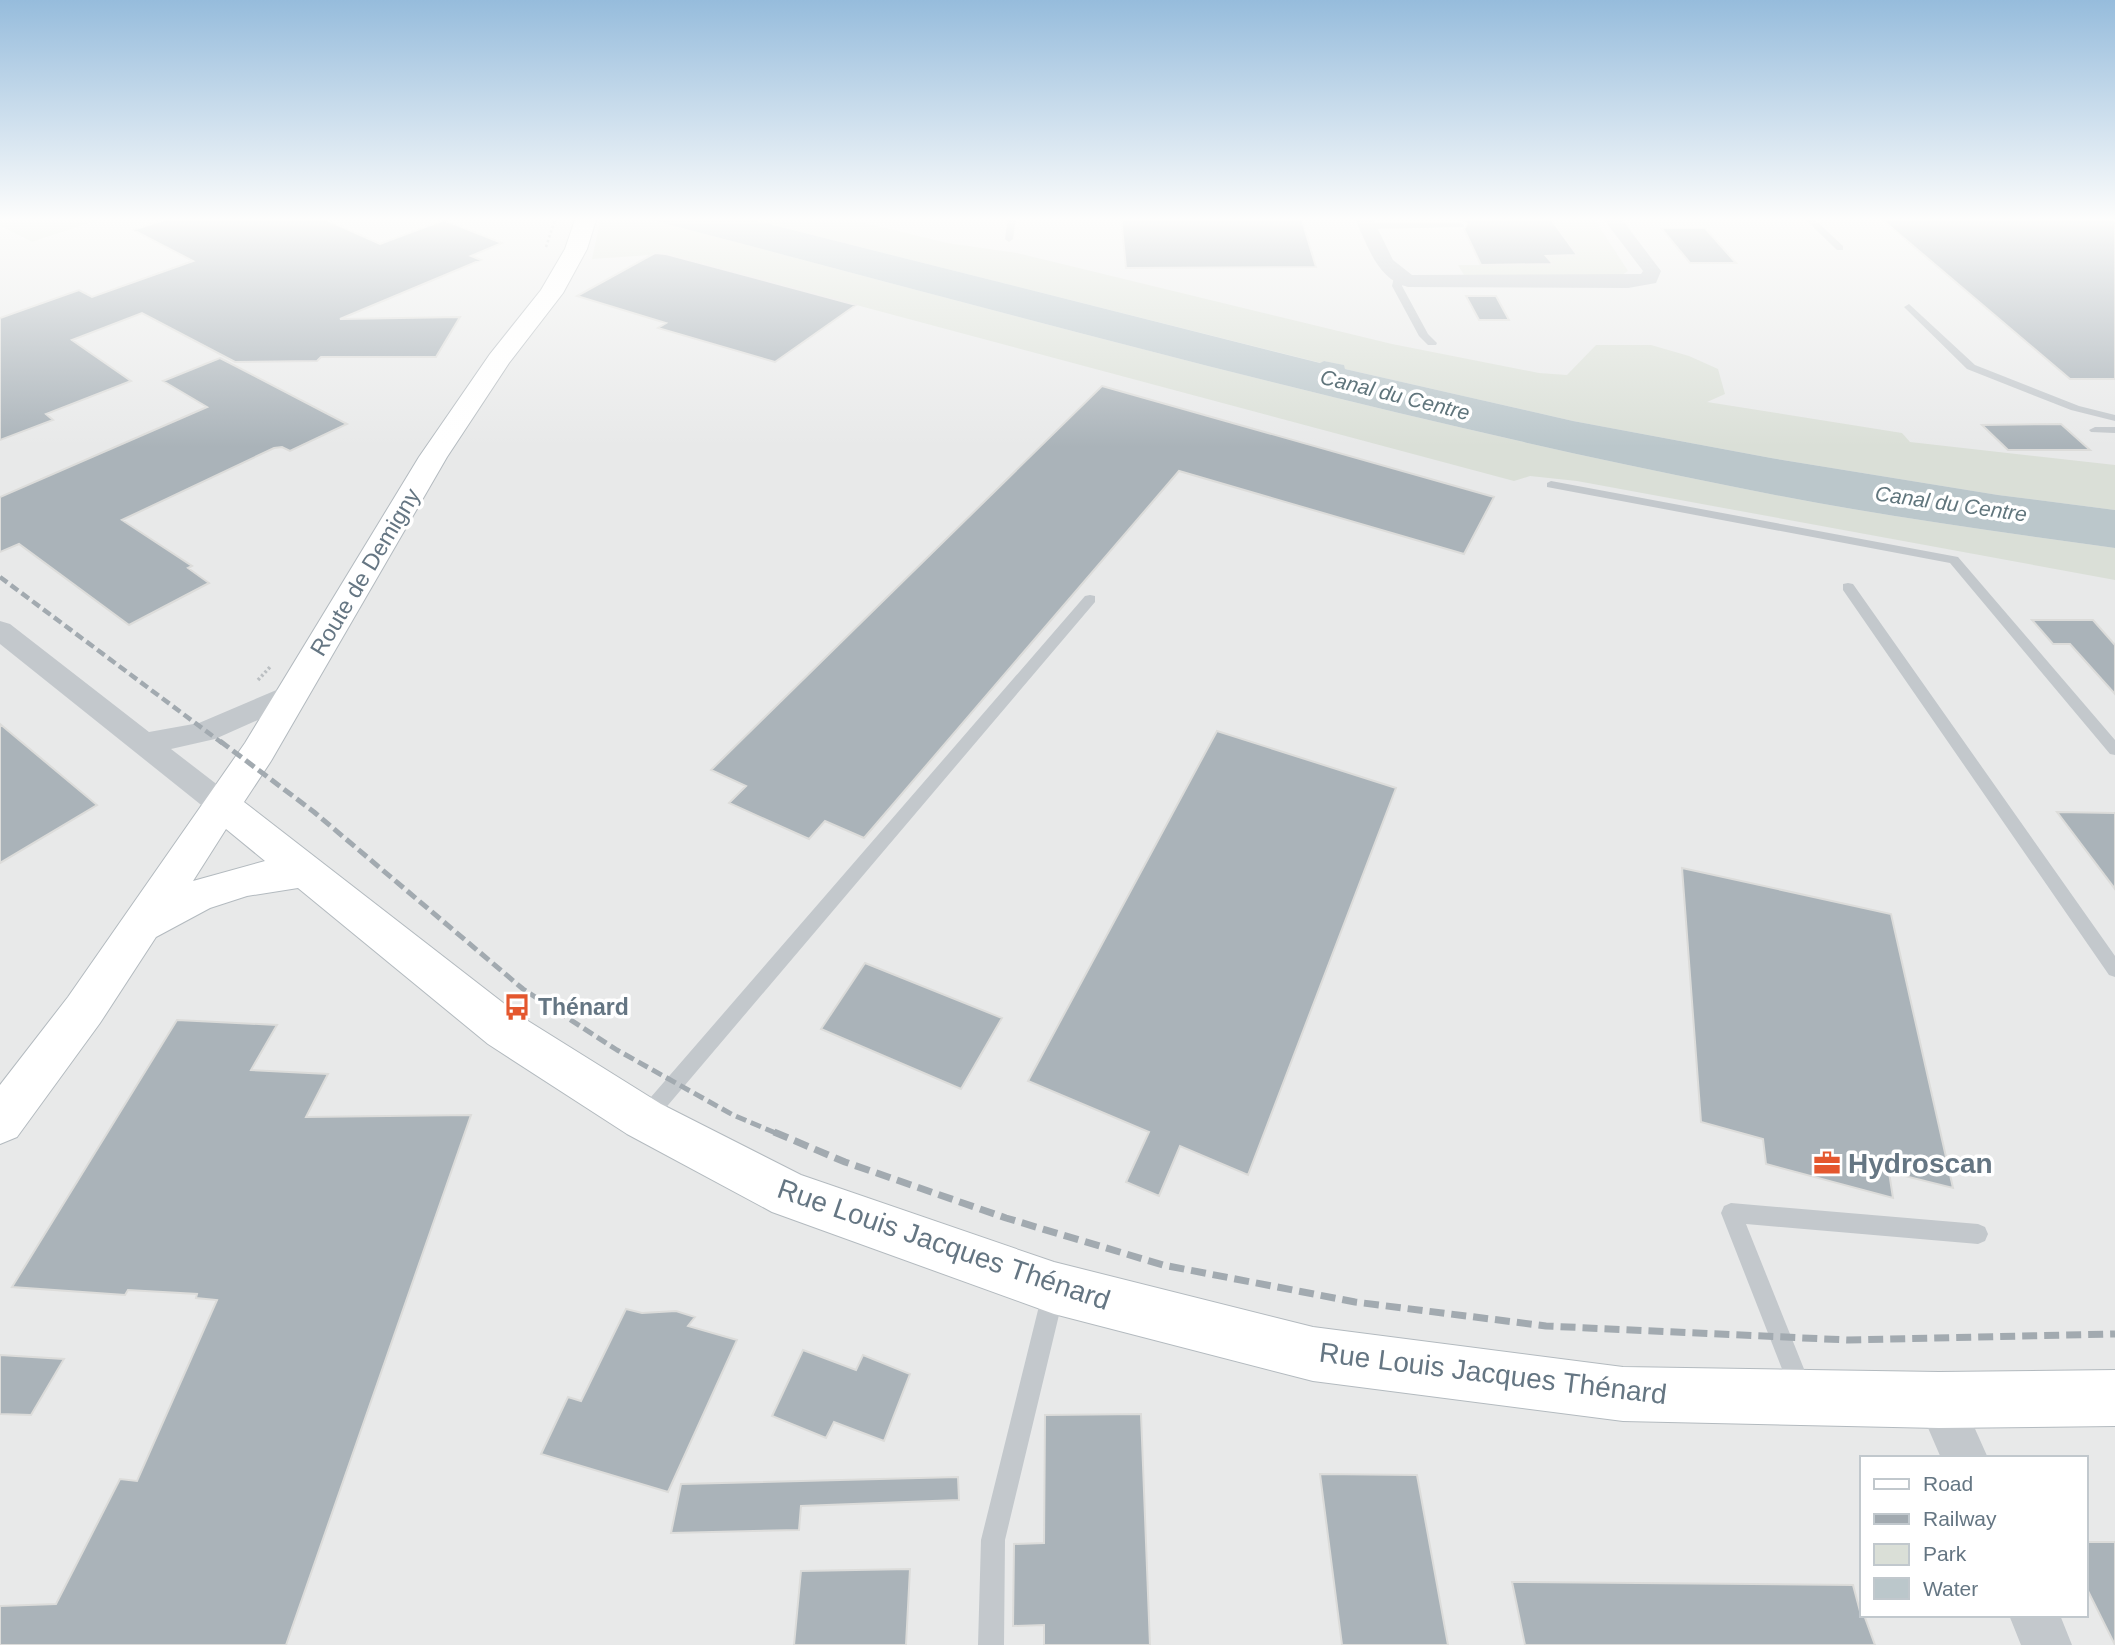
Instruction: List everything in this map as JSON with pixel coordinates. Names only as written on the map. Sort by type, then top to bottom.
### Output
[{"type":"main road","name":"Route de Demigny","points":[[0,1122],[84,1010],[258,752],[433,457],[499,359],[550,294]]},
{"type":"main road","name":"Rue Louis Jacques Thénard","points":[[221,804],[504,1030],[644,1119],[789,1195],[1054,1288],[1313,1354],[1623,1394],[1939,1400],[2115,1398]]},
{"type":"main road","name":"Route de Demigny","points":[[139,927],[197,896],[247,880],[304,871]]},
{"type":"street","points":[[0,630],[221,804]]},
{"type":"street","points":[[145,743],[205,732],[293,693]]},
{"type":"street","points":[[1939,1400],[1964,1456]]},
{"type":"street","points":[[2035,1617],[2047,1645]]},
{"type":"lane","points":[[1400,294],[1423,336],[1432,343]]},
{"type":"lane","points":[[1909,307],[1971,367],[2075,408],[2115,418]]},
{"type":"lane","points":[[2095,430],[2115,430]]},
{"type":"lane","points":[[1551,485],[1954,560],[2115,750]]},
{"type":"lane","points":[[1847,587],[2115,970]]},
{"type":"lane","points":[[644,1119],[1090,599]]},
{"type":"lane","points":[[1805,1398],[1731,1213],[1978,1234]]},
{"type":"lane","points":[[991,1645],[993,1539],[1054,1288]]},
{"type":"shaded area","points":[[0,294],[2115,294],[2115,1645],[0,1645]]},
{"type":"green space","points":[[815,294],[932,294],[1316,393],[1588,456],[1822,504],[2115,548],[2115,580],[1577,481],[1530,476],[1514,481]]},
{"type":"green space","points":[[1046,294],[1185,294],[1392,344],[1539,373],[1567,375],[1596,345],[1651,345],[1689,356],[1718,369],[1725,394],[1707,402],[1902,433],[1910,442],[2115,465],[2115,510],[1998,495],[1771,458],[1573,421],[1345,369],[1343,365],[1324,361],[1321,363]]},
{"type":"water","name":"Canal du Centre","points":[[932,294],[1045,294],[1320,363],[1324,361],[1344,365],[1345,369],[1573,421],[1771,458],[1998,495],[2115,510],[2115,548],[1822,504],[1725,485],[1452,426]]},
{"type":"building","points":[[68,294],[86,294],[92,297],[101,294],[400,294],[340,319],[460,317],[436,357],[321,357],[317,361],[235,362],[142,313],[72,340],[131,381],[46,414],[53,420],[0,440],[0,318]]},
{"type":"building","points":[[581,294],[814,294],[856,305],[775,362],[658,328],[666,323],[577,296]]},
{"type":"building","points":[[1970,294],[2115,294],[2115,379],[2070,379]]},
{"type":"building","points":[[1466,296],[1496,296],[1509,320],[1479,320]]},
{"type":"building","points":[[220,358],[347,424],[290,451],[282,447],[274,448],[122,520],[192,566],[188,568],[209,583],[129,625],[19,544],[0,552],[0,497],[207,407],[163,381]]},
{"type":"building","points":[[1102,386],[1494,497],[1464,554],[1179,471],[864,838],[825,821],[809,839],[729,803],[746,786],[711,770]]},
{"type":"building","points":[[2061,424],[2090,450],[2008,450],[1982,425]]},
{"type":"building","points":[[2032,620],[2093,620],[2115,645],[2115,694],[2070,644],[2053,644]]},
{"type":"building","points":[[0,724],[97,805],[0,863]]},
{"type":"building","points":[[1217,731],[1396,788],[1248,1175],[1180,1146],[1159,1196],[1126,1182],[1149,1132],[1028,1081]]},
{"type":"building","points":[[2057,812],[2115,813],[2115,889]]},
{"type":"building","points":[[1682,868],[1891,914],[1953,1188],[1889,1172],[1893,1198],[1766,1164],[1763,1139],[1701,1122]]},
{"type":"building","points":[[865,963],[1002,1018],[961,1089],[821,1029]]},
{"type":"building","points":[[177,1020],[277,1025],[251,1070],[328,1074],[306,1117],[471,1115],[286,1645],[0,1645],[0,1606],[56,1604],[120,1479],[137,1481],[217,1300],[196,1298],[197,1294],[128,1290],[125,1295],[12,1287]]},
{"type":"building","points":[[626,1309],[642,1313],[676,1311],[695,1317],[688,1326],[737,1340],[668,1492],[541,1454],[568,1397],[581,1401]]},
{"type":"building","points":[[803,1350],[856,1370],[863,1355],[910,1374],[884,1441],[834,1422],[826,1438],[772,1416]]},
{"type":"building","points":[[0,1355],[64,1359],[31,1415],[0,1414]]},
{"type":"building","points":[[1141,1414],[1150,1645],[1044,1645],[1044,1625],[1013,1626],[1014,1544],[1044,1543],[1045,1415]]},
{"type":"building","points":[[1320,1474],[1417,1475],[1448,1645],[1342,1645]]},
{"type":"building","points":[[958,1477],[959,1500],[801,1506],[799,1530],[671,1533],[681,1484]]},
{"type":"building","points":[[2087,1542],[2115,1542],[2115,1645],[2087,1589]]},
{"type":"building","points":[[910,1569],[906,1645],[794,1645],[801,1571]]},
{"type":"building","points":[[1512,1582],[1853,1585],[1860,1617],[1865,1617],[1875,1645],[1525,1645]]},
{"type":"railway","points":[[0,577],[222,743]]},
{"type":"railway","points":[[220,741],[314,812],[523,989],[617,1050],[733,1115],[778,1134]]},
{"type":"railway","points":[[774,1132],[845,1162],[1006,1218],[1163,1265],[1355,1302],[1546,1326],[1848,1340],[2115,1334]]},
{"type":"place","name":"Thénard","points":[[517,1007]]},
{"type":"place","name":"Hydroscan","points":[[1827,1163]]}]
